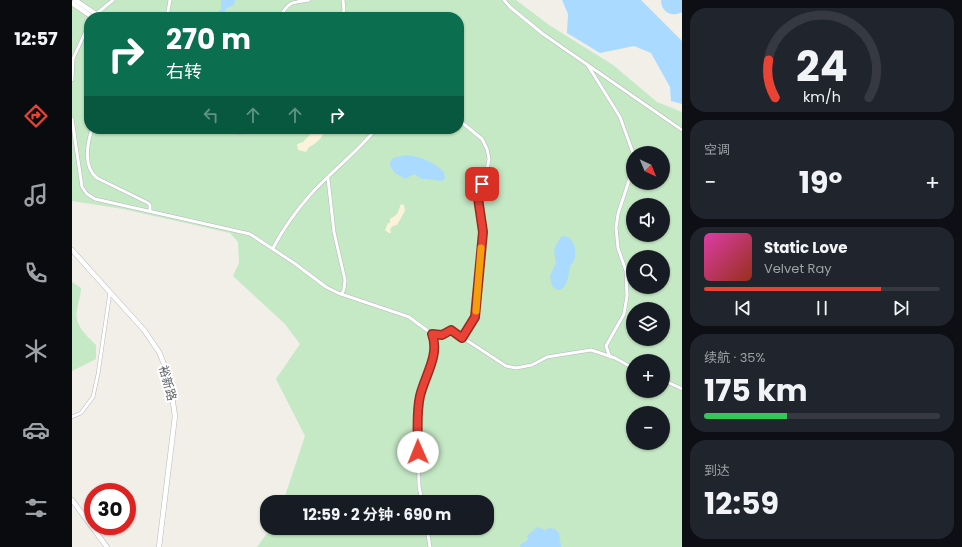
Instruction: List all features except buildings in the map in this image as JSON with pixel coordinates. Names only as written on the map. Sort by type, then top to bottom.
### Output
[{"type":"street","points":[[75,0],[89,12]]},
{"type":"street","points":[[99,12],[113,0]]},
{"type":"street","points":[[168,12],[170,0]]},
{"type":"street","points":[[284,12],[297,0],[309,0]]},
{"type":"street","points":[[343,12],[344,0]]},
{"type":"street","points":[[504,0],[527,21],[682,130]]},
{"type":"street","points":[[72,3],[87,12]]},
{"type":"street","points":[[72,80],[73,60],[84,35]]},
{"type":"street","points":[[586,63],[620,118],[630,146]]},
{"type":"street","points":[[72,119],[82,187],[87,194],[95,199],[250,234],[273,248],[326,287],[409,317],[432,334],[442,335],[451,330],[506,366],[516,368],[532,365],[547,357],[591,350],[626,365]]},
{"type":"street","points":[[462,338],[475,317],[483,227],[479,194],[489,160],[487,149],[482,139],[464,124]]},
{"type":"street","points":[[91,134],[87,146],[88,165],[92,175],[148,203],[151,208],[150,211]]},
{"type":"street","points":[[273,248],[298,209],[372,134]]},
{"type":"street","points":[[328,178],[334,232],[345,280],[342,294]]},
{"type":"street","points":[[599,353],[606,346],[624,314],[627,296],[626,270],[618,248],[616,228],[618,214],[626,189]]},
{"type":"street","name":"裕新路","points":[[72,250],[137,322],[154,345],[166,368],[175,416],[159,547]]},
{"type":"street","points":[[72,417],[81,413],[93,397],[98,374],[110,292]]},
{"type":"street","points":[[421,495],[419,486],[417,414],[420,396],[434,356],[435,343],[432,334]]},
{"type":"street","points":[[606,346],[610,357]]},
{"type":"street","points":[[670,383],[682,389]]},
{"type":"street","points":[[72,500],[107,547]]},
{"type":"street","points":[[427,535],[430,547]]},
{"type":"green space","points":[[72,0],[516,0],[549,25],[613,65],[657,102],[682,112],[682,547],[257,547],[266,535],[494,535],[494,495],[285,495],[305,436],[276,379],[300,344],[285,324],[233,276],[239,263],[238,242],[230,233],[123,209],[72,201]]},
{"type":"green space","points":[[72,282],[81,288],[77,310],[77,320],[88,337],[96,345],[96,359],[72,371]]},
{"type":"sand","points":[[310,134],[322,134],[319,140],[309,147],[306,152],[298,150],[297,144],[303,142]]},
{"type":"sand","points":[[401,204],[404,205],[405,211],[397,225],[390,229],[391,233],[389,233],[385,230],[388,223],[390,223],[390,219],[398,213]]},
{"type":"water","points":[[221,0],[235,0],[234,5],[227,8],[225,12],[218,12],[221,9]]},
{"type":"water","points":[[562,0],[641,0],[682,41],[682,104],[671,101],[670,87],[651,53],[634,46],[600,53],[567,33],[568,14]]},
{"type":"water","points":[[661,0],[682,0],[682,12],[678,14],[668,13],[663,8]]},
{"type":"water","points":[[407,155],[427,160],[436,165],[444,172],[445,179],[441,181],[422,179],[414,174],[405,179],[395,173],[390,166],[393,158]]},
{"type":"water","points":[[561,237],[568,237],[573,243],[575,254],[565,286],[560,290],[557,290],[552,286],[550,276],[556,263],[554,251],[556,245]]},
{"type":"water","points":[[537,527],[545,530],[549,528],[555,529],[559,533],[561,547],[520,547],[521,544],[528,540],[527,536]]},
{"type":"slow traffic","points":[[476,311],[481,248]]},
{"type":"route","points":[[418,452],[417,414],[420,396],[434,356],[435,343],[432,334],[442,335],[451,330],[462,338],[475,317],[483,232],[483,222],[478,198],[482,184]]}]
